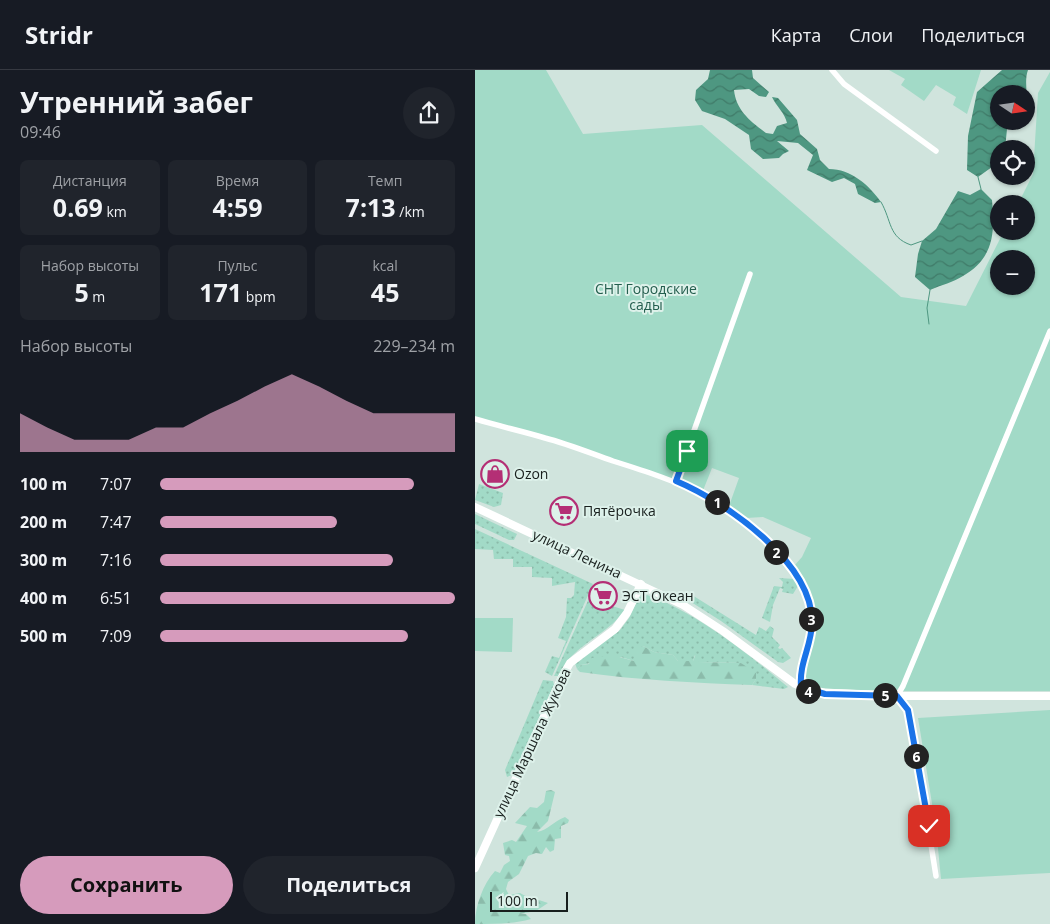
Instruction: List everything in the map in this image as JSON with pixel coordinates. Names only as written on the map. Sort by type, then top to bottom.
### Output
[{"type":"main road","name":"улица Ленина","points":[[475,507],[641,584],[695,612],[801,687],[825,694],[1050,696]]},
{"type":"main road","name":"улица Маршала Жукова","points":[[475,868],[560,679],[570,663],[615,629],[627,613],[641,584]]},
{"type":"street","points":[[832,70],[843,84],[936,151]]},
{"type":"street","points":[[676,481],[750,274]]},
{"type":"street","points":[[936,876],[911,719],[908,710],[897,696],[903,686],[1050,331]]},
{"type":"street","points":[[475,419],[565,444],[676,481],[733,512],[767,542],[797,578],[810,610],[812,624],[800,673],[801,687]]},
{"type":"green space","name":"СНТ Городские сады","points":[[475,70],[546,70],[583,134],[702,125],[901,297],[966,306],[990,259],[990,295],[1035,295],[1035,250],[994,250],[999,240],[1035,240],[1035,195],[1022,195],[1028,185],[1035,185],[1038,93],[1050,72],[1050,691],[874,691],[812,688],[805,675],[814,632],[813,606],[803,580],[794,566],[802,557],[811,538],[763,517],[746,518],[729,506],[739,478],[712,468],[702,493],[608,459],[475,419]]},
{"type":"green space","points":[[889,70],[981,70],[967,114],[953,105],[956,97],[936,85],[924,101],[901,85],[905,79]]},
{"type":"green space","points":[[479,484],[503,493],[501,505],[494,507],[475,500]]},
{"type":"green space","points":[[475,514],[517,534],[514,540],[509,540],[475,524]]},
{"type":"green space","points":[[475,529],[593,584],[552,676],[545,672],[552,656],[559,658],[566,641],[558,638],[566,617],[567,598],[571,598],[574,595],[575,582],[552,586],[552,578],[532,577],[532,567],[513,567],[513,559],[494,559],[493,550],[475,549]]},
{"type":"green space","points":[[779,578],[795,579],[798,586],[793,594],[782,592],[783,589],[780,588],[773,605],[770,622],[762,618],[774,586],[782,587],[783,582]]},
{"type":"green space","points":[[595,585],[597,586],[593,600],[625,610],[613,624],[572,656],[558,676],[554,676]]},
{"type":"green space","points":[[647,595],[684,612],[721,635],[757,661],[788,687],[784,689],[752,685],[756,679],[741,663],[698,662],[695,655],[693,661],[678,661],[673,655],[654,652],[643,646],[634,661],[621,657],[581,665],[577,669],[575,663],[620,630],[629,618],[639,597]]},
{"type":"green space","points":[[692,595],[756,635],[759,627],[766,631],[770,626],[774,629],[772,637],[780,645],[778,648],[782,648],[791,658],[783,663],[778,662],[691,602]]},
{"type":"green space","points":[[475,618],[513,618],[512,652],[475,651]]},
{"type":"green space","points":[[643,646],[654,652],[673,655],[678,661],[693,661],[696,654],[699,662],[741,663],[756,673],[756,679],[752,685],[687,682],[601,675],[580,672],[577,669],[581,665],[589,664],[592,658],[612,655],[634,661],[634,652]]},
{"type":"green space","points":[[543,680],[553,681],[554,685],[514,774],[507,777],[505,770]]},
{"type":"green space","points":[[1050,710],[1050,873],[941,879],[936,828],[918,718]]},
{"type":"green space","points":[[551,790],[555,792],[548,821],[537,832],[565,817],[569,820],[568,823],[561,826],[561,838],[555,839],[554,850],[550,852],[546,847],[542,854],[536,853],[528,856],[519,874],[508,882],[506,889],[509,895],[520,893],[529,898],[529,903],[539,900],[548,903],[536,911],[520,914],[526,914],[531,919],[510,923],[475,924],[478,903],[483,889],[495,871],[500,873],[504,865],[510,861],[509,856],[505,855],[503,843],[512,840],[516,842],[527,826],[515,823],[530,807],[537,808],[544,802],[546,791]]},
{"type":"water","points":[[710,70],[752,70],[753,78],[769,92],[766,97],[759,96],[749,89],[734,90],[741,109],[749,119],[766,133],[773,134],[777,126],[787,123],[772,97],[778,98],[797,120],[800,134],[817,149],[820,160],[829,169],[845,172],[859,179],[881,202],[875,203],[858,194],[855,184],[844,178],[832,182],[807,170],[813,155],[798,143],[777,141],[789,151],[779,158],[763,159],[751,149],[749,135],[725,119],[702,111],[695,100],[696,90],[708,79]]},
{"type":"water","points":[[1002,70],[1028,70],[1026,85],[990,85],[990,130],[1007,130],[1006,140],[990,140],[990,168],[978,177],[967,170],[968,136],[977,92]]},
{"type":"water","points":[[981,189],[990,198],[991,240],[987,253],[973,269],[963,276],[930,290],[915,277],[922,241],[936,229],[958,191],[970,195]]},
{"type":"waterway","points":[[978,177],[981,189]]},
{"type":"waterway","points":[[881,202],[898,238],[911,245],[922,241]]},
{"type":"waterway","points":[[929,324],[927,308],[930,290]]},
{"type":"place","name":"Ozon","points":[[495,474]]},
{"type":"place","name":"Пятёрочка","points":[[564,511]]},
{"type":"place","name":"ЭСТ Океан","points":[[603,596]]},
{"type":"route","points":[[687,451],[676,481],[702,493],[733,512],[754,530],[791,569],[804,592],[812,624],[800,673],[801,687],[812,692],[825,694],[897,696],[908,710],[929,826]]}]
